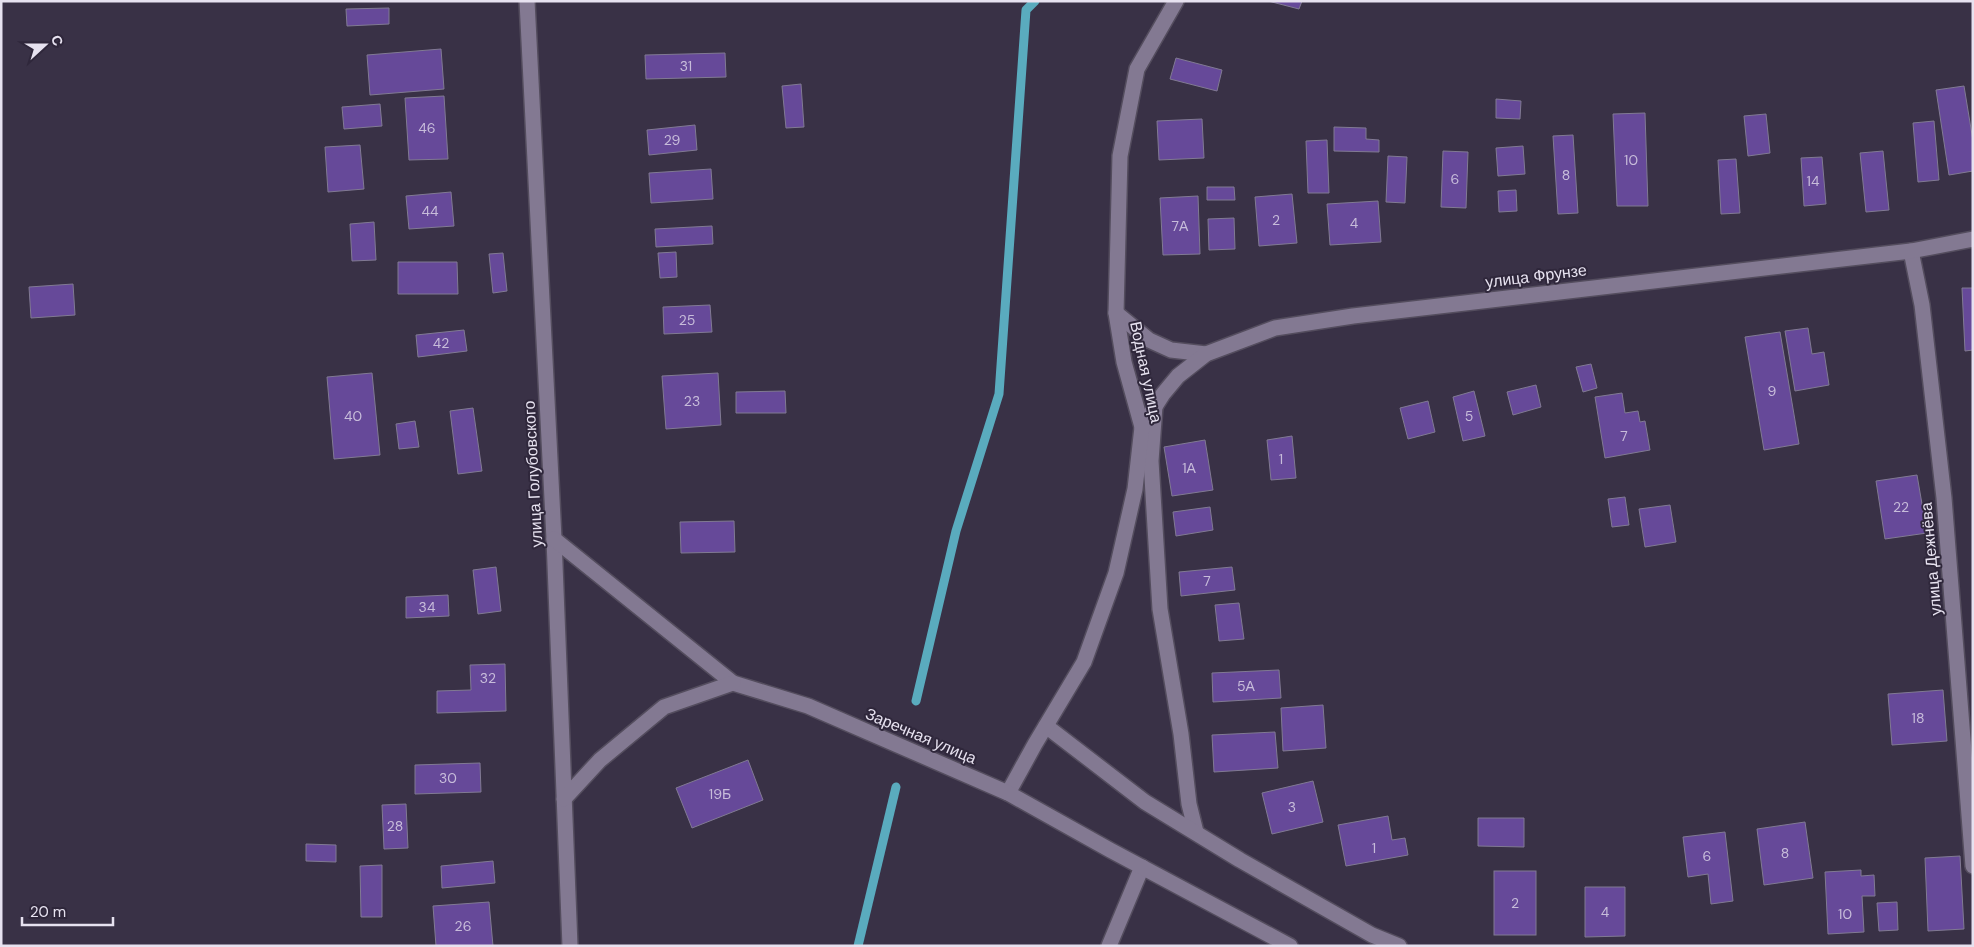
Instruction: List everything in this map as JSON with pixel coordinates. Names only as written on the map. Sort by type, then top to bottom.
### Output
[{"type":"street","name":"улица Голубовского","points":[[526,1],[554,539],[570,946]]},
{"type":"street","name":"Водная улица","points":[[1008,793],[1084,662],[1116,573],[1136,489],[1142,427],[1124,362],[1116,313],[1120,156],[1138,69],[1176,1]]},
{"type":"street","name":"улица Фрунзе","points":[[1142,427],[1178,376],[1206,354],[1252,335],[1301,323],[1911,251],[1973,239]]},
{"type":"street","name":"улица Дежнёва","points":[[1911,251],[1922,305],[1944,498],[1973,866]]},
{"type":"street","points":[[1116,313],[1149,340],[1171,350],[1206,354]]},
{"type":"street","points":[[1155,406],[1151,461],[1160,609],[1196,832]]},
{"type":"street","name":"Заречная улица","points":[[554,539],[733,683],[808,706],[1008,793],[1290,946]]},
{"type":"street","points":[[564,799],[600,760],[664,707],[733,683]]},
{"type":"street","points":[[1046,726],[1146,802],[1240,860],[1372,936],[1399,946]]},
{"type":"street","points":[[1109,946],[1142,867]]},
{"type":"building","points":[[1268,1],[1302,1],[1299,9]]},
{"type":"building","points":[[389,8],[389,24],[347,26],[346,9]]},
{"type":"building","points":[[441,49],[444,89],[370,95],[367,55]]},
{"type":"building","points":[[725,53],[726,77],[646,79],[645,55]]},
{"type":"building","points":[[1176,58],[1222,70],[1217,91],[1170,79]]},
{"type":"building","points":[[801,84],[804,127],[786,128],[782,86]]},
{"type":"building","points":[[1964,86],[1973,141],[1973,171],[1949,175],[1936,90]]},
{"type":"building","points":[[444,96],[448,159],[409,160],[405,98]]},
{"type":"building","points":[[1496,99],[1521,101],[1520,119],[1496,118]]},
{"type":"building","points":[[380,104],[382,126],[344,129],[342,107]]},
{"type":"building","points":[[1645,113],[1648,206],[1617,206],[1613,114]]},
{"type":"building","points":[[1766,114],[1770,153],[1748,156],[1744,116]]},
{"type":"building","points":[[1202,119],[1204,158],[1159,160],[1157,121]]},
{"type":"building","points":[[1934,121],[1939,180],[1918,182],[1913,123]]},
{"type":"building","points":[[695,125],[697,150],[649,155],[647,130]]},
{"type":"building","points":[[1334,127],[1366,128],[1366,139],[1379,140],[1379,152],[1334,151]]},
{"type":"building","points":[[1573,135],[1578,213],[1558,214],[1553,136]]},
{"type":"building","points":[[1327,140],[1329,193],[1308,193],[1306,141]]},
{"type":"building","points":[[360,145],[364,189],[328,192],[325,147]]},
{"type":"building","points":[[1523,146],[1525,174],[1498,176],[1496,148]]},
{"type":"building","points":[[1443,151],[1468,152],[1466,208],[1441,207]]},
{"type":"building","points":[[1883,151],[1889,210],[1866,212],[1860,153]]},
{"type":"building","points":[[1388,156],[1407,157],[1405,203],[1386,202]]},
{"type":"building","points":[[1822,157],[1826,204],[1804,206],[1801,158]]},
{"type":"building","points":[[1736,159],[1740,213],[1721,214],[1718,160]]},
{"type":"building","points":[[711,169],[713,199],[651,203],[649,173]]},
{"type":"building","points":[[1207,187],[1234,187],[1235,200],[1207,200]]},
{"type":"building","points":[[1516,190],[1517,211],[1499,212],[1498,191]]},
{"type":"building","points":[[451,192],[454,226],[409,229],[406,196]]},
{"type":"building","points":[[1292,194],[1297,243],[1259,246],[1255,197]]},
{"type":"building","points":[[1198,196],[1200,254],[1163,255],[1160,198]]},
{"type":"building","points":[[1378,201],[1381,242],[1330,245],[1327,204]]},
{"type":"building","points":[[1234,218],[1235,249],[1209,250],[1208,219]]},
{"type":"building","points":[[374,222],[376,260],[352,261],[350,224]]},
{"type":"building","points":[[712,226],[713,244],[656,247],[655,229]]},
{"type":"building","points":[[676,252],[677,277],[660,278],[658,253]]},
{"type":"building","points":[[503,253],[507,291],[493,293],[489,254]]},
{"type":"building","points":[[398,262],[457,262],[458,294],[398,294]]},
{"type":"building","points":[[73,284],[75,315],[31,318],[29,287]]},
{"type":"building","points":[[1962,288],[1973,288],[1973,350],[1965,351]]},
{"type":"building","points":[[710,305],[712,332],[664,334],[663,307]]},
{"type":"building","points":[[1808,328],[1812,354],[1824,352],[1829,385],[1795,391],[1785,331]]},
{"type":"building","points":[[464,330],[467,351],[418,357],[416,335]]},
{"type":"building","points":[[1780,332],[1799,444],[1764,450],[1745,337]]},
{"type":"building","points":[[1591,364],[1597,388],[1583,392],[1576,367]]},
{"type":"building","points":[[372,373],[380,455],[334,459],[327,377]]},
{"type":"building","points":[[718,373],[721,425],[666,429],[662,376]]},
{"type":"building","points":[[1536,385],[1541,407],[1513,415],[1507,392]]},
{"type":"building","points":[[785,391],[786,413],[736,413],[736,392]]},
{"type":"building","points":[[1474,391],[1485,436],[1463,441],[1453,397]]},
{"type":"building","points":[[1622,393],[1625,413],[1638,411],[1640,422],[1645,421],[1650,450],[1605,458],[1595,397]]},
{"type":"building","points":[[1428,401],[1435,432],[1408,439],[1400,408]]},
{"type":"building","points":[[473,408],[482,471],[458,474],[450,411]]},
{"type":"building","points":[[415,421],[419,447],[399,449],[396,424]]},
{"type":"building","points":[[1292,436],[1296,478],[1271,480],[1267,440]]},
{"type":"building","points":[[1205,440],[1213,490],[1172,496],[1164,447]]},
{"type":"building","points":[[1917,475],[1927,533],[1885,539],[1876,481]]},
{"type":"building","points":[[1625,497],[1629,525],[1612,527],[1608,499]]},
{"type":"building","points":[[1670,505],[1676,542],[1645,547],[1639,509]]},
{"type":"building","points":[[1210,507],[1213,530],[1176,536],[1173,512]]},
{"type":"building","points":[[734,521],[735,552],[681,553],[680,522]]},
{"type":"building","points":[[496,567],[501,611],[478,614],[473,570]]},
{"type":"building","points":[[1232,567],[1235,590],[1181,596],[1179,572]]},
{"type":"building","points":[[448,595],[449,616],[406,618],[406,597]]},
{"type":"building","points":[[1239,603],[1244,639],[1219,641],[1215,605]]},
{"type":"building","points":[[505,664],[506,711],[437,713],[437,691],[471,690],[470,665]]},
{"type":"building","points":[[1279,670],[1281,698],[1213,702],[1212,673]]},
{"type":"building","points":[[1943,690],[1947,741],[1892,745],[1888,694]]},
{"type":"building","points":[[1323,705],[1326,748],[1283,751],[1281,708]]},
{"type":"building","points":[[1275,732],[1278,768],[1214,772],[1212,735]]},
{"type":"building","points":[[748,760],[763,800],[692,828],[676,788]]},
{"type":"building","points":[[480,763],[481,792],[415,794],[415,765]]},
{"type":"building","points":[[1313,781],[1323,822],[1272,834],[1262,793]]},
{"type":"building","points":[[406,804],[408,848],[384,849],[382,805]]},
{"type":"building","points":[[1388,816],[1392,840],[1405,838],[1408,855],[1346,866],[1338,825]]},
{"type":"building","points":[[1478,818],[1524,818],[1524,847],[1478,846]]},
{"type":"building","points":[[1805,822],[1813,878],[1764,885],[1757,829]]},
{"type":"building","points":[[1725,832],[1733,901],[1711,904],[1708,874],[1688,877],[1683,837]]},
{"type":"building","points":[[306,844],[336,845],[336,862],[306,861]]},
{"type":"building","points":[[1960,856],[1964,929],[1928,931],[1925,858]]},
{"type":"building","points":[[493,861],[495,883],[442,888],[441,866]]},
{"type":"building","points":[[382,865],[382,917],[361,917],[360,866]]},
{"type":"building","points":[[1861,870],[1861,876],[1874,875],[1875,896],[1862,896],[1864,932],[1828,934],[1825,872]]},
{"type":"building","points":[[1494,871],[1536,871],[1536,935],[1494,935]]},
{"type":"building","points":[[1585,887],[1625,887],[1625,936],[1585,937]]},
{"type":"building","points":[[489,902],[493,946],[436,946],[433,906]]},
{"type":"building","points":[[1897,902],[1898,930],[1879,931],[1877,903]]},
{"type":"waterway","points":[[916,701],[956,531],[999,394],[1026,10],[1035,1]]},
{"type":"waterway","points":[[858,946],[896,787]]}]
